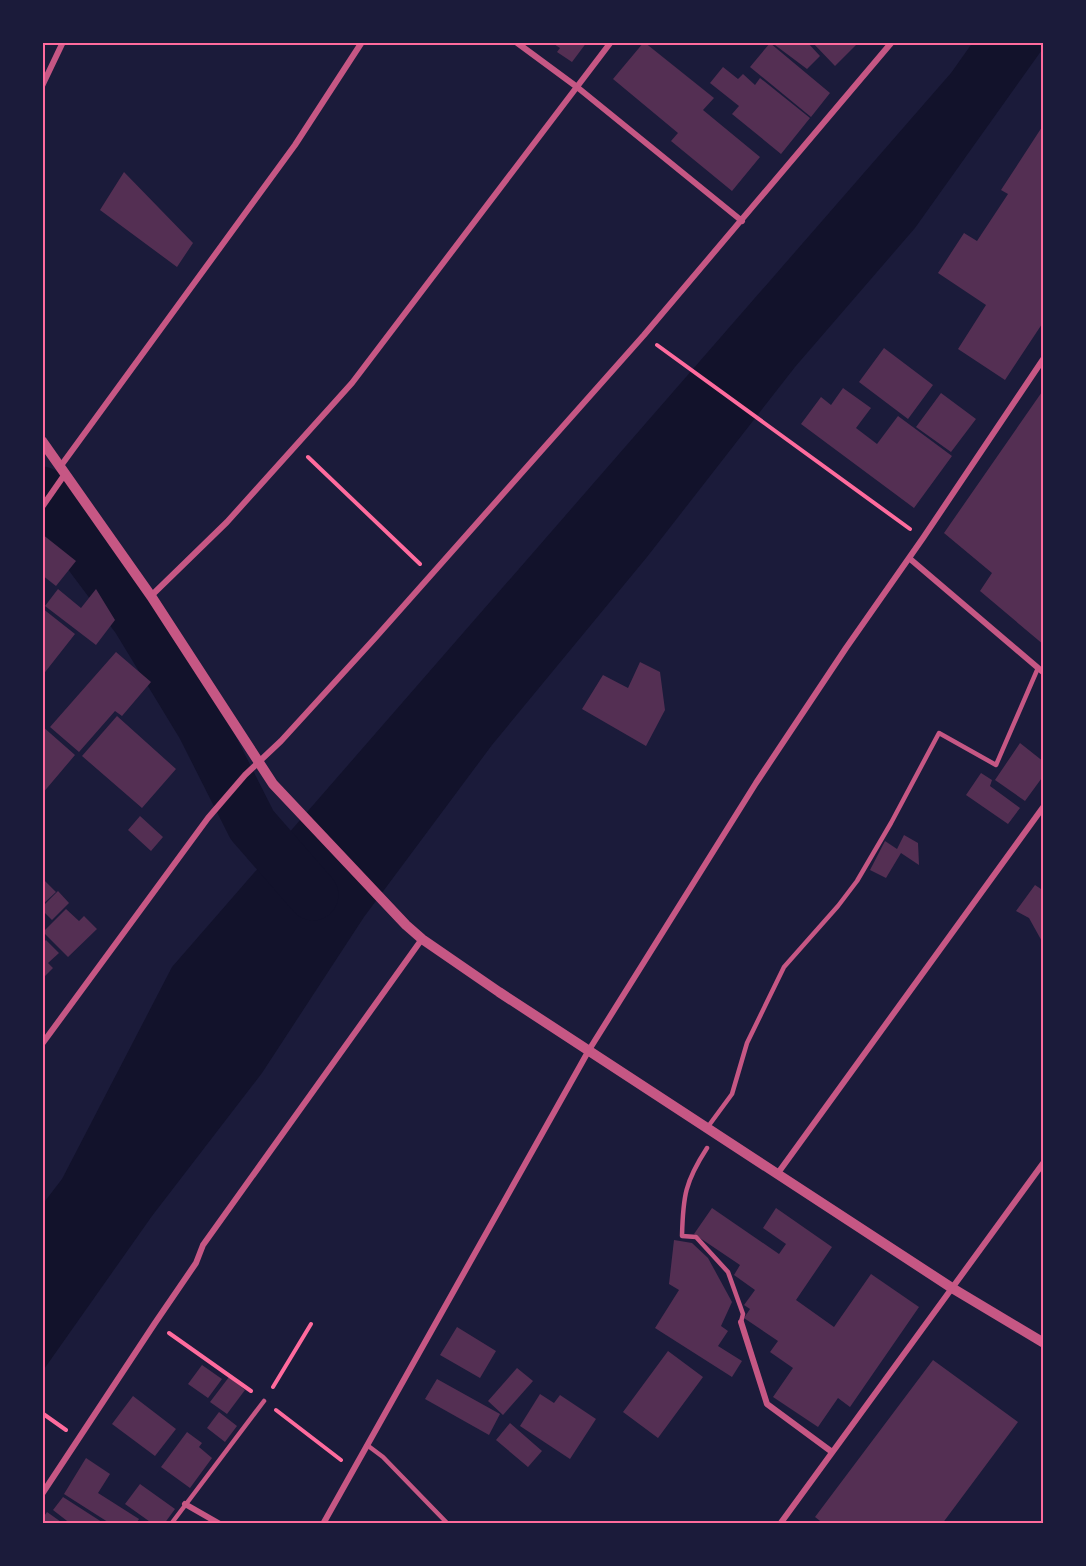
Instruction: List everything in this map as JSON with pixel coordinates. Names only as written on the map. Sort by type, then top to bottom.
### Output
[{"type":"street","points":[[42,86],[63,42]]},
{"type":"street","points":[[42,507],[63,470],[295,145],[362,42]]},
{"type":"street","points":[[516,42],[577,87],[742,221]]},
{"type":"street","points":[[151,596],[227,522],[352,383],[611,42]]},
{"type":"street","points":[[42,1044],[208,818],[245,775],[289,732],[431,575],[644,335],[892,42]]},
{"type":"street","points":[[323,1524],[589,1050],[756,783],[1044,358]]},
{"type":"street","points":[[42,441],[151,596],[273,784],[406,925],[422,939],[498,992],[952,1288],[1044,1343]]},
{"type":"street","points":[[909,558],[1044,673]]},
{"type":"street","points":[[778,1173],[1044,806]]},
{"type":"street","points":[[42,1494],[196,1263],[203,1245],[422,939]]},
{"type":"street","points":[[780,1524],[1044,1162]]},
{"type":"street","points":[[741,1322],[767,1404],[832,1452]]},
{"type":"street","points":[[185,1504],[220,1524]]},
{"type":"lane","points":[[707,1128],[732,1094],[747,1043],[784,966],[838,906],[857,881],[939,733],[996,765],[1038,668]]},
{"type":"lane","points":[[707,1148],[694,1168],[683,1198],[682,1236],[696,1237],[728,1272],[743,1314],[741,1322]]},
{"type":"lane","points":[[171,1524],[264,1401]]},
{"type":"lane","points":[[367,1445],[383,1456],[448,1524]]},
{"type":"path","points":[[666,352],[923,538]]},
{"type":"path","points":[[296,445],[431,575]]},
{"type":"path","points":[[264,1401],[311,1324]]},
{"type":"path","points":[[42,1413],[61,1427]]},
{"type":"shaded area","points":[[973,42],[1044,42],[1044,47],[915,228],[795,367],[647,557],[492,745],[364,917],[262,1073],[152,1216],[42,1372],[42,1205],[62,1179],[172,967],[951,73]]},
{"type":"building","points":[[551,42],[587,42],[572,62],[557,52],[560,48]]},
{"type":"building","points":[[644,42],[714,98],[703,110],[760,157],[732,191],[671,141],[678,133],[613,79]]},
{"type":"building","points":[[771,42],[807,42],[820,56],[807,69]]},
{"type":"building","points":[[812,42],[852,42],[856,45],[835,66]]},
{"type":"building","points":[[770,43],[830,93],[811,117],[750,67]]},
{"type":"building","points":[[723,67],[738,79],[743,74],[755,85],[760,78],[810,118],[781,154],[732,114],[739,106],[710,83]]},
{"type":"building","points":[[1042,127],[1044,128],[1044,321],[1005,380],[958,349],[986,305],[938,273],[964,233],[977,241],[1008,194],[1001,190]]},
{"type":"building","points":[[124,172],[193,243],[177,267],[100,210]]},
{"type":"building","points":[[884,348],[933,385],[908,419],[859,382]]},
{"type":"building","points":[[843,388],[871,408],[856,428],[877,444],[898,416],[952,456],[914,508],[801,424],[821,397],[831,405]]},
{"type":"building","points":[[1044,389],[1044,645],[980,591],[992,573],[944,533]]},
{"type":"building","points":[[941,393],[976,419],[951,452],[916,427]]},
{"type":"building","points":[[42,534],[76,561],[56,586],[42,575]]},
{"type":"building","points":[[58,589],[81,608],[96,589],[115,620],[96,645],[45,606]]},
{"type":"building","points":[[42,608],[75,634],[42,676]]},
{"type":"building","points":[[116,652],[151,682],[122,716],[115,711],[79,752],[50,727]]},
{"type":"building","points":[[640,662],[660,672],[665,710],[646,746],[582,709],[603,675],[628,688]]},
{"type":"building","points":[[117,716],[176,769],[142,808],[82,756]]},
{"type":"building","points":[[42,726],[75,755],[42,794]]},
{"type":"building","points":[[1020,743],[1044,762],[1044,775],[1025,801],[995,780]]},
{"type":"building","points":[[981,773],[992,780],[990,786],[1020,808],[1008,824],[966,795]]},
{"type":"building","points":[[140,816],[163,837],[151,851],[128,830]]},
{"type":"building","points":[[904,835],[918,843],[919,865],[901,853],[886,878],[870,870],[885,841],[897,849]]},
{"type":"building","points":[[42,878],[56,892],[42,905]]},
{"type":"building","points":[[1035,885],[1044,891],[1044,945],[1029,918],[1016,911]]},
{"type":"building","points":[[58,891],[69,903],[52,920],[42,910],[42,907]]},
{"type":"building","points":[[66,909],[79,921],[84,916],[97,929],[68,957],[43,932]]},
{"type":"building","points":[[46,940],[59,953],[48,963],[53,968],[42,979],[42,944]]},
{"type":"building","points":[[712,1208],[779,1254],[786,1244],[763,1228],[776,1208],[832,1247],[796,1300],[834,1327],[871,1274],[919,1307],[850,1407],[838,1398],[818,1427],[773,1397],[793,1368],[770,1352],[778,1341],[744,1318],[750,1309],[744,1305],[755,1290],[734,1275],[740,1265],[694,1234]]},
{"type":"building","points":[[674,1240],[692,1243],[708,1258],[732,1302],[721,1326],[728,1331],[718,1346],[742,1361],[732,1377],[655,1328],[679,1290],[669,1284]]},
{"type":"building","points":[[457,1327],[496,1351],[480,1378],[440,1355]]},
{"type":"building","points":[[668,1351],[703,1377],[658,1438],[623,1412]]},
{"type":"building","points":[[933,1360],[1018,1422],[942,1524],[824,1524],[815,1517]]},
{"type":"building","points":[[202,1365],[222,1379],[208,1398],[188,1384]]},
{"type":"building","points":[[517,1368],[533,1381],[503,1415],[488,1401]]},
{"type":"building","points":[[229,1377],[245,1390],[227,1414],[210,1402]]},
{"type":"building","points":[[437,1379],[500,1414],[489,1435],[425,1399]]},
{"type":"building","points":[[540,1394],[554,1403],[560,1395],[596,1419],[570,1459],[520,1426]]},
{"type":"building","points":[[133,1396],[176,1429],[155,1456],[112,1424]]},
{"type":"building","points":[[219,1412],[237,1426],[225,1442],[207,1428]]},
{"type":"building","points":[[510,1423],[542,1451],[528,1467],[496,1440]]},
{"type":"building","points":[[187,1432],[202,1443],[199,1447],[212,1458],[190,1488],[161,1467]]},
{"type":"building","points":[[86,1458],[110,1474],[98,1493],[139,1519],[136,1524],[111,1524],[64,1494]]},
{"type":"building","points":[[140,1484],[175,1509],[164,1524],[153,1524],[125,1504]]},
{"type":"building","points":[[63,1497],[105,1524],[71,1524],[53,1510]]},
{"type":"building","points":[[47,1512],[64,1524],[42,1524],[42,1519]]},
{"type":"waterway","points":[[42,492],[137,619],[202,726],[252,825],[313,895]]}]
